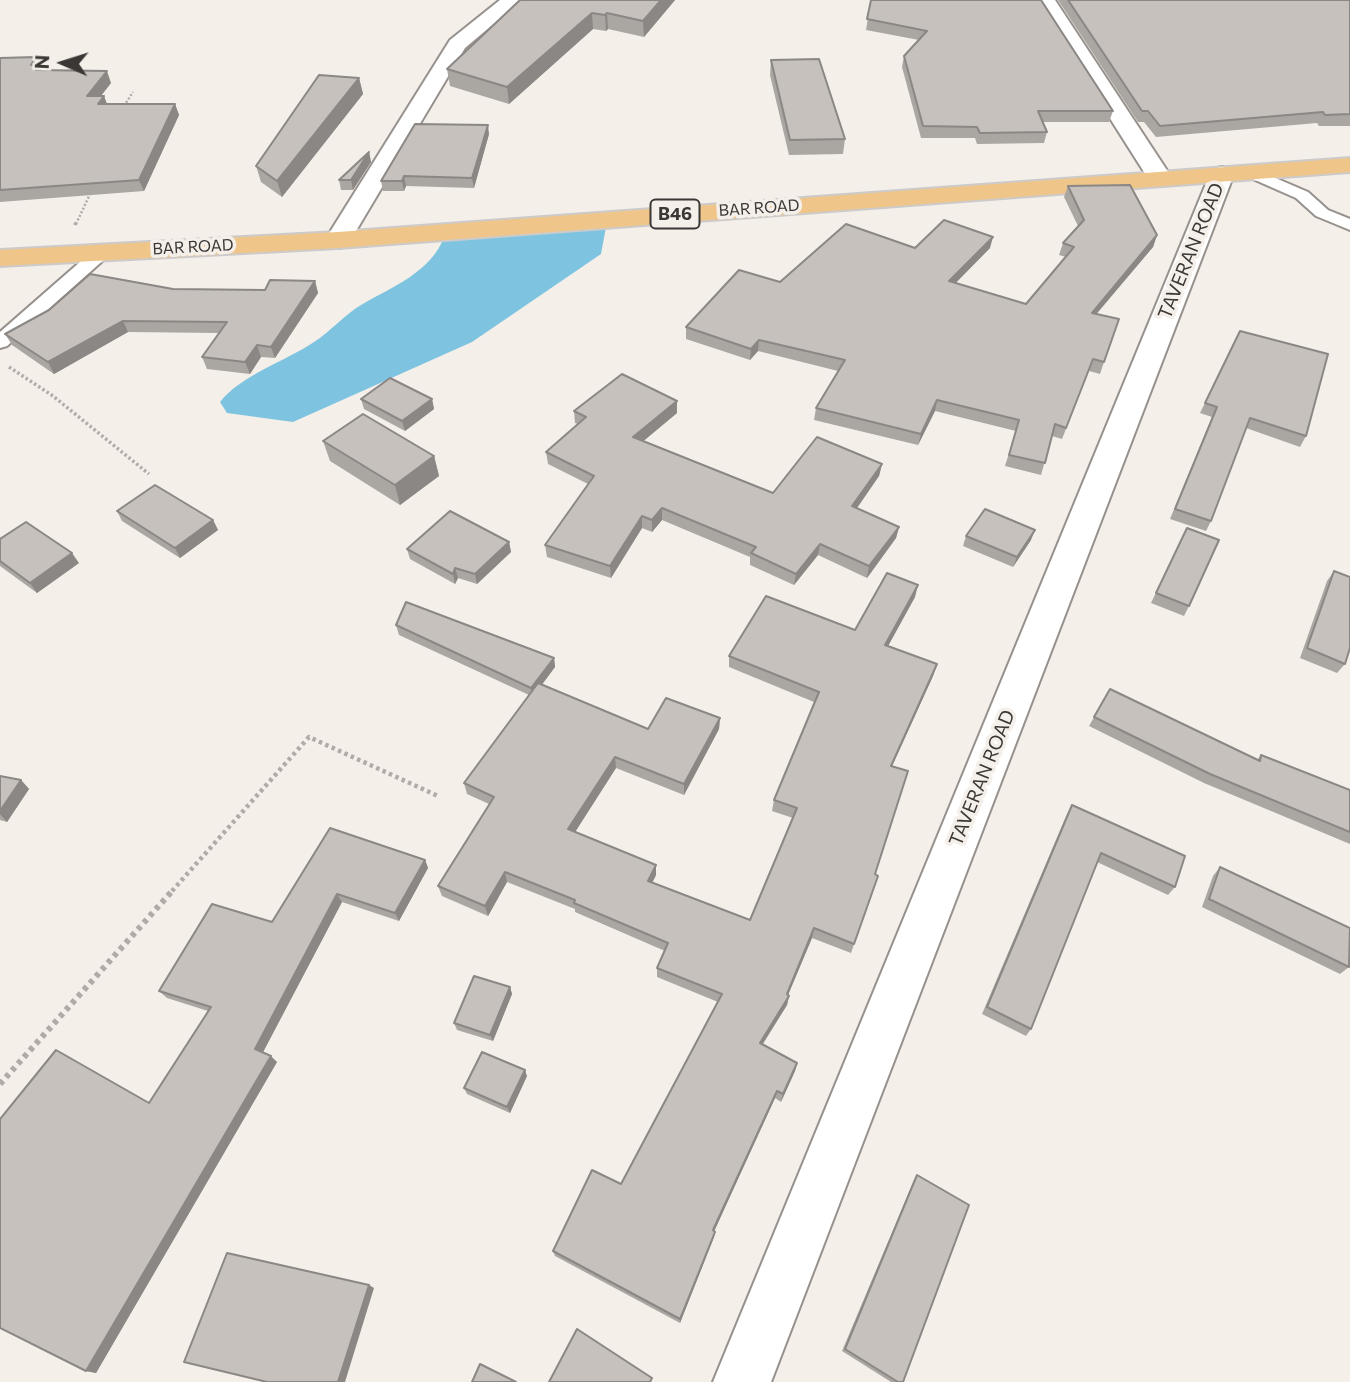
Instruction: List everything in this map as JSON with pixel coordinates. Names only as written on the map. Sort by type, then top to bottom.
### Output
[{"type":"main road","name":"BAR ROAD","points":[[0,258],[338,240],[1350,166]]},
{"type":"street","points":[[338,240],[457,44],[512,0]]},
{"type":"street","points":[[1045,0],[1160,178]]},
{"type":"street","name":"TAVERAN ROAD","points":[[742,1382],[1237,173]]},
{"type":"lane","points":[[1237,173],[1301,195],[1322,213],[1350,225]]},
{"type":"lane","points":[[0,342],[102,252]]},
{"type":"path","points":[[119,116],[133,92]]},
{"type":"path","points":[[60,254],[93,186]]},
{"type":"path","points":[[0,361],[52,396],[149,474]]},
{"type":"path","points":[[0,1084],[309,737],[438,796]]},
{"type":"water","points":[[606,227],[601,254],[472,342],[293,422],[227,413],[220,402],[252,376],[303,349],[355,309],[421,269],[439,248],[445,235]]},
{"type":"building","points":[[520,0],[661,0],[643,21],[607,13],[592,13],[507,87],[447,69]]},
{"type":"building","points":[[871,0],[1041,0],[1113,111],[1038,111],[1047,132],[980,133],[977,127],[923,126],[904,56],[927,31],[867,19]]},
{"type":"building","points":[[1068,0],[1350,0],[1350,114],[1325,115],[1323,112],[1160,126],[1148,111],[1142,111]]},
{"type":"building","points":[[36,57],[31,65],[39,65],[36,70],[107,71],[87,96],[104,96],[98,104],[175,104],[139,180],[0,190],[0,58]]},
{"type":"building","points":[[819,59],[845,139],[790,140],[771,60]]},
{"type":"building","points":[[319,75],[359,78],[277,181],[256,166]]},
{"type":"building","points":[[415,124],[488,125],[472,178],[404,176],[402,181],[381,181]]},
{"type":"building","points":[[369,152],[351,180],[339,180]]},
{"type":"building","points":[[1130,185],[1157,235],[1092,313],[1119,319],[1104,362],[1093,359],[1066,428],[1055,424],[1045,463],[1009,455],[1019,420],[937,400],[921,434],[816,408],[845,360],[759,340],[751,349],[686,327],[739,270],[780,282],[846,224],[915,248],[944,220],[993,237],[949,281],[1026,304],[1074,247],[1063,243],[1084,220],[1068,186]]},
{"type":"building","points":[[90,274],[173,289],[265,290],[270,280],[315,281],[271,347],[257,345],[245,362],[202,357],[227,322],[123,321],[48,362],[5,334],[49,310]]},
{"type":"building","points":[[1240,331],[1328,354],[1306,436],[1250,418],[1211,521],[1175,509],[1217,407],[1205,403]]},
{"type":"building","points":[[622,374],[677,401],[633,437],[773,493],[817,437],[882,464],[852,506],[899,527],[869,566],[820,544],[796,574],[751,553],[756,547],[662,508],[652,520],[642,516],[610,566],[545,545],[594,476],[546,452],[586,417],[574,411]]},
{"type":"building","points":[[390,378],[432,399],[402,421],[361,399]]},
{"type":"building","points":[[363,414],[434,456],[395,485],[323,441]]},
{"type":"building","points":[[155,485],[213,520],[175,548],[117,511]]},
{"type":"building","points":[[985,509],[1035,530],[1017,557],[966,536]]},
{"type":"building","points":[[450,511],[509,542],[475,574],[455,568],[453,574],[407,549]]},
{"type":"building","points":[[26,522],[72,553],[30,583],[0,561],[0,539]]},
{"type":"building","points":[[1187,528],[1219,540],[1189,606],[1156,593]]},
{"type":"building","points":[[1334,571],[1350,577],[1350,648],[1345,664],[1307,648]]},
{"type":"building","points":[[887,573],[918,585],[885,645],[937,664],[891,766],[908,771],[875,874],[878,876],[854,944],[814,928],[787,994],[789,996],[760,1043],[797,1063],[783,1094],[777,1091],[713,1230],[715,1232],[680,1319],[553,1251],[592,1170],[621,1184],[722,994],[657,968],[668,943],[574,903],[575,900],[505,872],[485,906],[438,886],[494,797],[464,783],[538,683],[648,729],[666,698],[720,718],[684,784],[615,757],[568,829],[656,865],[648,881],[750,920],[797,808],[774,800],[819,692],[729,656],[766,596],[855,630]]},
{"type":"building","points":[[406,602],[554,658],[531,688],[396,625]]},
{"type":"building","points":[[1110,689],[1260,761],[1261,755],[1350,790],[1350,832],[1210,774],[1094,717]]},
{"type":"building","points":[[0,776],[21,780],[0,811]]},
{"type":"building","points":[[1072,805],[1185,856],[1175,887],[1101,853],[1031,1029],[987,1007]]},
{"type":"building","points":[[330,828],[425,860],[395,913],[337,894],[255,1049],[271,1056],[86,1371],[0,1328],[0,1119],[56,1050],[149,1103],[211,1007],[159,991],[212,904],[272,922]]},
{"type":"building","points":[[1220,867],[1350,928],[1349,967],[1209,899]]},
{"type":"building","points":[[474,976],[510,987],[490,1035],[454,1023]]},
{"type":"building","points":[[482,1052],[525,1070],[507,1107],[464,1088]]},
{"type":"building","points":[[917,1175],[969,1205],[903,1382],[898,1382],[845,1349]]},
{"type":"building","points":[[227,1253],[369,1285],[338,1382],[267,1382],[184,1362]]},
{"type":"building","points":[[577,1329],[652,1378],[650,1382],[549,1382]]},
{"type":"building","points":[[480,1364],[516,1382],[472,1382]]}]
